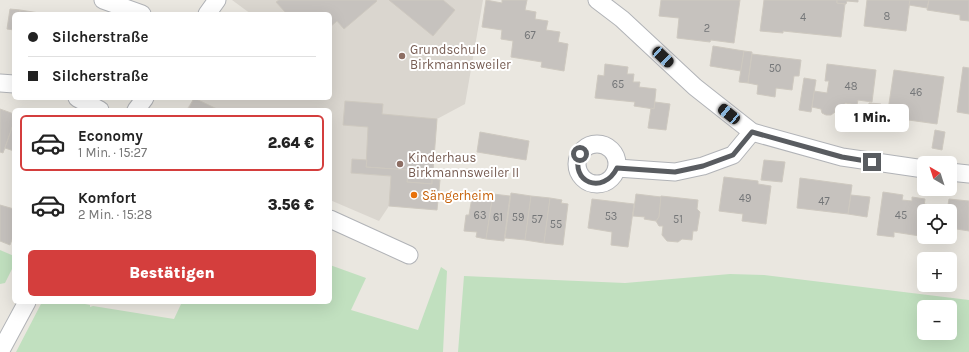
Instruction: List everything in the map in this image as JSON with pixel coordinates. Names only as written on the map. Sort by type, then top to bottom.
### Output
[{"type":"street","points":[[104,0],[137,12]]},
{"type":"street","points":[[208,12],[217,0]]},
{"type":"street","points":[[600,1],[642,37],[695,87],[752,132],[842,157],[917,168]]},
{"type":"street","points":[[0,83],[12,84]]},
{"type":"street","points":[[82,100],[96,108]]},
{"type":"street","points":[[617,168],[675,172],[703,166],[733,155],[752,132]]},
{"type":"street","points":[[957,173],[969,174]]},
{"type":"street","points":[[332,220],[409,255]]},
{"type":"street","points":[[0,352],[26,304]]},
{"type":"shaded area","name":"Grundschule Birkmannsweiler","points":[[232,0],[483,0],[465,104],[437,119],[432,184],[352,159],[351,173],[391,176],[389,206],[379,221],[332,201],[332,108],[187,108],[193,100],[332,100],[332,12],[248,12]]},
{"type":"green space","points":[[0,250],[12,255],[12,269],[5,283],[0,284]]},
{"type":"green space","points":[[332,266],[366,278],[351,310],[418,330],[441,267],[447,271],[443,352],[16,352],[41,304],[85,304],[90,305],[90,307],[93,306],[174,319],[181,304],[332,304]]},
{"type":"green space","points":[[730,274],[764,275],[969,300],[969,352],[458,352],[464,276],[625,283]]},
{"type":"building","points":[[279,0],[377,1],[344,29],[337,21],[332,25],[332,12],[285,12],[276,2]]},
{"type":"building","points":[[389,0],[443,0],[455,10],[433,36]]},
{"type":"building","points":[[486,0],[502,3],[502,0],[527,0],[525,10],[536,12],[535,19],[548,21],[546,30],[560,32],[558,42],[568,44],[564,71],[541,67],[542,62],[511,57],[513,41],[501,39],[502,30],[482,27]]},
{"type":"building","points":[[661,0],[740,0],[734,43],[677,38],[679,18],[659,16]]},
{"type":"building","points":[[764,0],[837,0],[837,3],[845,4],[841,37],[783,31],[783,33],[760,31]]},
{"type":"building","points":[[837,0],[858,0],[858,2],[847,1],[846,4],[837,3]]},
{"type":"building","points":[[867,0],[910,0],[906,31],[864,26]]},
{"type":"building","points":[[910,0],[929,0],[927,8],[909,5]]},
{"type":"building","points":[[929,0],[969,0],[969,21],[960,20],[960,15],[927,10]]},
{"type":"building","points":[[10,9],[20,10],[20,12],[12,12],[12,30],[7,29]]},
{"type":"building","points":[[20,10],[33,12],[20,12]]},
{"type":"building","points":[[713,46],[744,51],[741,71],[710,66]]},
{"type":"building","points":[[744,51],[752,52],[748,83],[739,82]]},
{"type":"building","points":[[752,54],[801,60],[799,76],[794,76],[792,90],[776,88],[775,97],[757,94],[758,85],[748,83]]},
{"type":"building","points":[[605,64],[628,67],[627,74],[634,74],[633,82],[640,82],[639,87],[656,89],[654,109],[634,106],[635,102],[595,98],[598,75],[604,76]]},
{"type":"building","points":[[827,64],[876,70],[872,102],[858,100],[857,105],[845,103],[845,109],[835,108],[835,112],[831,115],[826,115],[822,113],[821,109],[812,107],[814,91],[827,93],[829,81],[825,81]]},
{"type":"building","points":[[963,67],[969,68],[969,114],[957,112]]},
{"type":"building","points":[[894,70],[944,77],[937,124],[887,117]]},
{"type":"building","points":[[804,78],[816,80],[811,112],[799,110]]},
{"type":"building","points":[[193,100],[198,100],[215,108],[189,108]]},
{"type":"building","points":[[345,101],[383,104],[382,114],[437,119],[432,184],[407,182],[408,170],[366,167],[368,127],[343,125]]},
{"type":"building","points":[[655,102],[670,104],[666,130],[648,128],[651,108],[654,109]]},
{"type":"building","points":[[869,103],[881,104],[879,124],[867,123]]},
{"type":"building","points":[[881,106],[889,107],[887,117],[899,119],[897,129],[878,126]]},
{"type":"building","points":[[0,109],[12,113],[12,128],[3,153],[0,152]]},
{"type":"building","points":[[12,128],[12,150],[5,148]]},
{"type":"building","points":[[935,130],[945,132],[942,150],[932,148]]},
{"type":"building","points":[[480,132],[529,141],[526,160],[477,152]]},
{"type":"building","name":"Sängerheim","points":[[352,159],[367,160],[366,167],[408,170],[407,182],[432,184],[432,179],[440,180],[437,210],[389,206],[391,176],[351,173]]},
{"type":"building","points":[[764,160],[785,162],[782,182],[761,180]]},
{"type":"building","points":[[724,177],[758,181],[758,184],[771,186],[766,224],[742,221],[743,214],[719,211]]},
{"type":"building","points":[[800,178],[852,185],[848,214],[797,208]]},
{"type":"building","points":[[473,191],[493,194],[486,239],[476,237],[477,232],[464,231],[466,215],[469,215]]},
{"type":"building","points":[[883,192],[903,195],[902,200],[912,201],[912,197],[925,199],[924,204],[917,204],[917,236],[894,232],[894,237],[877,235]]},
{"type":"building","points":[[511,193],[531,196],[525,240],[505,238]]},
{"type":"building","points":[[493,194],[510,196],[504,241],[486,239]]},
{"type":"building","points":[[636,194],[661,197],[659,217],[656,221],[644,219],[645,217],[633,216]]},
{"type":"building","points":[[851,195],[870,197],[867,217],[848,214]]},
{"type":"building","points":[[531,196],[550,198],[544,243],[525,240]]},
{"type":"building","points":[[661,196],[698,200],[697,209],[700,212],[697,231],[693,231],[692,240],[682,239],[678,242],[667,241],[662,235],[663,226],[659,226],[656,221],[659,217]]},
{"type":"building","points":[[550,198],[562,200],[561,203],[568,204],[563,245],[544,243]]},
{"type":"building","points":[[592,199],[634,204],[628,247],[611,245],[612,232],[588,228]]},
{"type":"building","points":[[949,199],[969,201],[969,231],[957,229],[957,204],[948,204]]},
{"type":"building","points":[[0,205],[12,208],[12,240],[10,245],[0,241]]},
{"type":"place","name":"Grundschule Birkmannsweiler","points":[[402,56]]},
{"type":"place","name":"Kinderhaus Birkmannsweiler II","points":[[400,164]]},
{"type":"place","name":"Sängerheim","points":[[414,195]]},
{"type":"route","points":[[580,154],[578,160],[580,174],[584,179],[597,184],[609,180],[614,175],[617,168],[675,172],[703,166],[733,155],[752,132],[798,146],[842,157],[872,162]]}]
